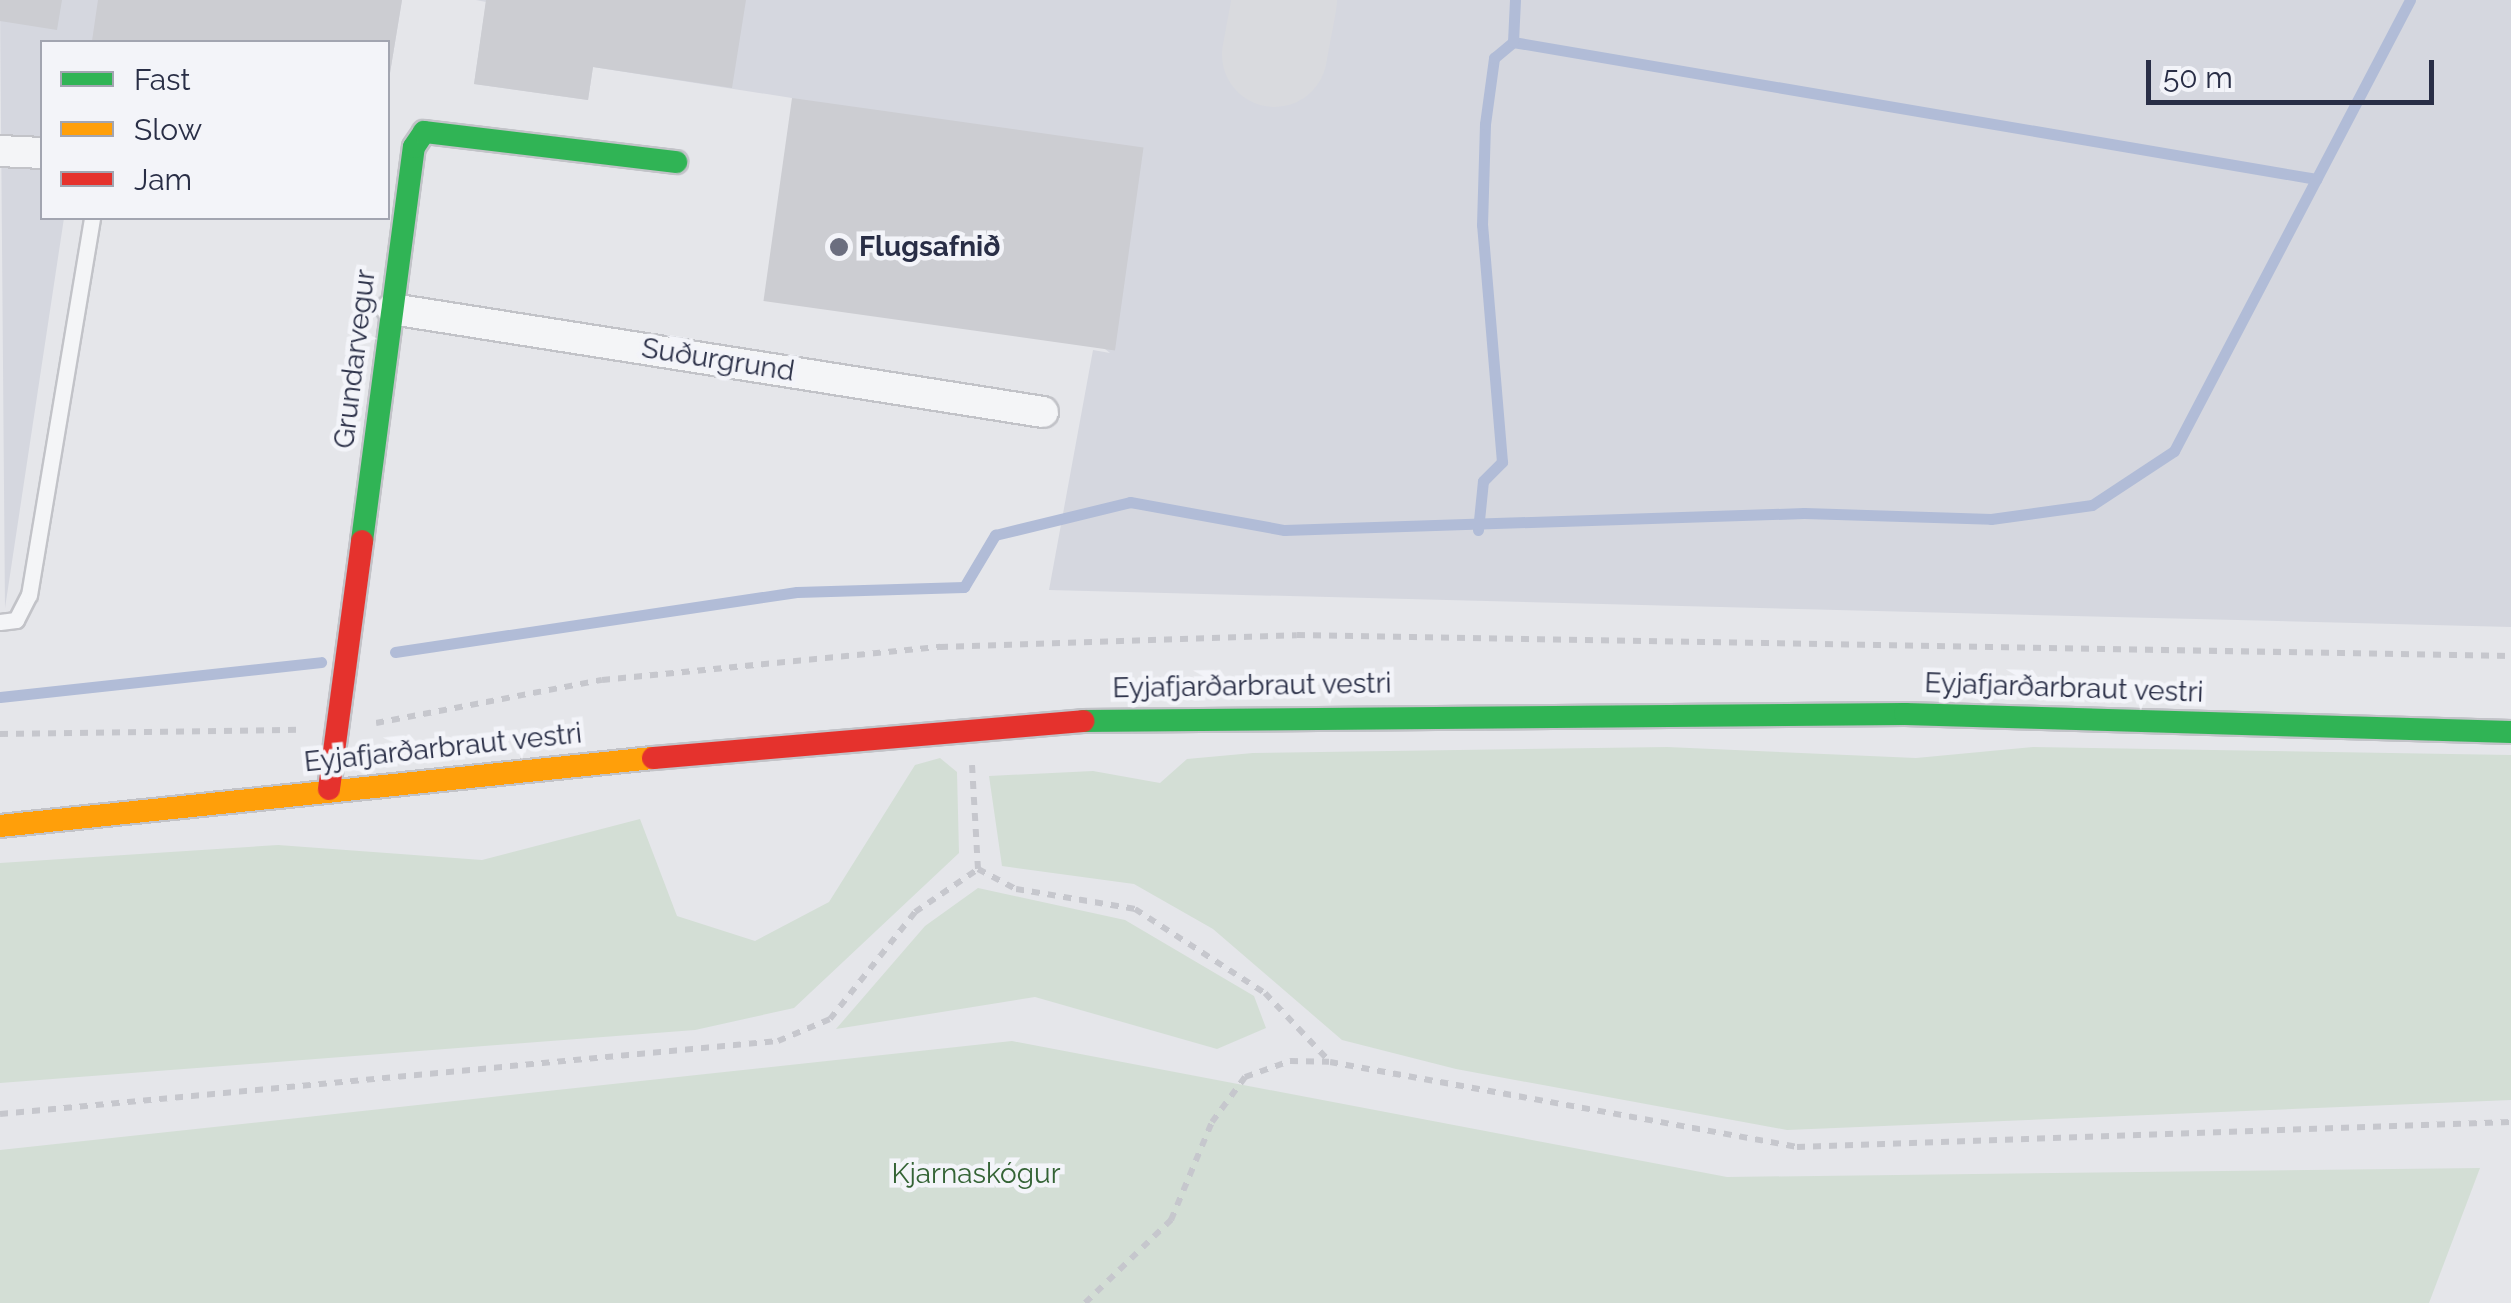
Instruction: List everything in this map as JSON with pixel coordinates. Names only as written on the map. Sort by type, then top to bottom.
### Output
[{"type":"main road","name":"Grundarvegur","points":[[330,789],[392,309],[396,202],[414,148],[424,132],[445,128],[676,162]]},
{"type":"main road","name":"Eyjafjarðarbraut vestri","points":[[0,826],[970,724],[1322,712],[1886,714],[2511,732]]},
{"type":"street","points":[[0,151],[40,153]]},
{"type":"street","name":"Suðurgrund","points":[[392,309],[1044,412]]},
{"type":"lane","points":[[0,622],[16,620],[30,595],[92,220]]},
{"type":"path","points":[[0,734],[338,729],[602,680],[800,661],[1297,634],[2511,656]]},
{"type":"path","points":[[970,724],[978,869]]},
{"type":"path","points":[[978,869],[1016,889],[1135,909],[1266,993],[1330,1062]]},
{"type":"path","points":[[0,1114],[778,1041],[830,1020],[916,912],[978,869]]},
{"type":"path","points":[[1085,1303],[1171,1220],[1212,1122],[1245,1077],[1290,1060],[1330,1062],[1797,1147],[2511,1122]]},
{"type":"shaded area","points":[[0,0],[402,0],[390,73],[390,40],[40,40],[40,220],[64,220],[5,608]]},
{"type":"shaded area","points":[[476,0],[2511,0],[2511,627],[1049,590],[1093,350],[1110,353],[792,98],[593,67],[588,100],[474,84],[486,2]]},
{"type":"green space","points":[[1667,747],[1916,758],[2033,747],[2511,755],[2511,1100],[1787,1130],[1456,1069],[1342,1040],[1213,929],[1134,884],[1002,866],[989,776],[1093,771],[1160,783],[1187,759],[1253,753]]},
{"type":"green space","points":[[940,758],[957,772],[959,853],[794,1008],[695,1030],[0,1083],[0,863],[278,845],[482,860],[640,819],[677,916],[755,941],[829,902],[915,765]]},
{"type":"green space","points":[[978,888],[1125,920],[1254,996],[1266,1028],[1217,1049],[1035,997],[836,1029],[925,926]]},
{"type":"green space","name":"Kjarnaskógur","points":[[1012,1041],[1727,1177],[2480,1168],[2429,1303],[0,1303],[0,1150]]},
{"type":"building","points":[[0,0],[62,0],[57,30],[0,21]]},
{"type":"building","points":[[98,0],[402,0],[390,73],[390,40],[92,40]]},
{"type":"building","points":[[486,0],[746,0],[732,88],[593,67],[588,100],[474,84]]},
{"type":"building","points":[[792,98],[1144,147],[1115,350],[763,301]]},
{"type":"waterway","points":[[1478,530],[1483,481],[1502,462],[1482,225],[1485,124],[1494,58],[1513,42],[1515,0]]},
{"type":"waterway","points":[[395,652],[797,592],[964,587],[995,535],[1130,502],[1284,530],[1804,513],[1991,519],[2092,505],[2174,451],[2410,0]]},
{"type":"waterway","points":[[1513,42],[2316,179]]},
{"type":"waterway","points":[[0,697],[321,662]]},
{"type":"taxiway","points":[[1274,54],[1284,0]]},
{"type":"traffic: fast","points":[[362,541],[414,147],[424,132],[676,162]]},
{"type":"traffic: fast","points":[[1083,721],[1905,714],[2511,732]]},
{"type":"traffic: slow","points":[[0,826],[653,758]]},
{"type":"traffic: jam","points":[[329,789],[362,541]]},
{"type":"traffic: jam","points":[[653,758],[1083,721]]},
{"type":"place","name":"Flugsafnið","points":[[839,247]]}]
